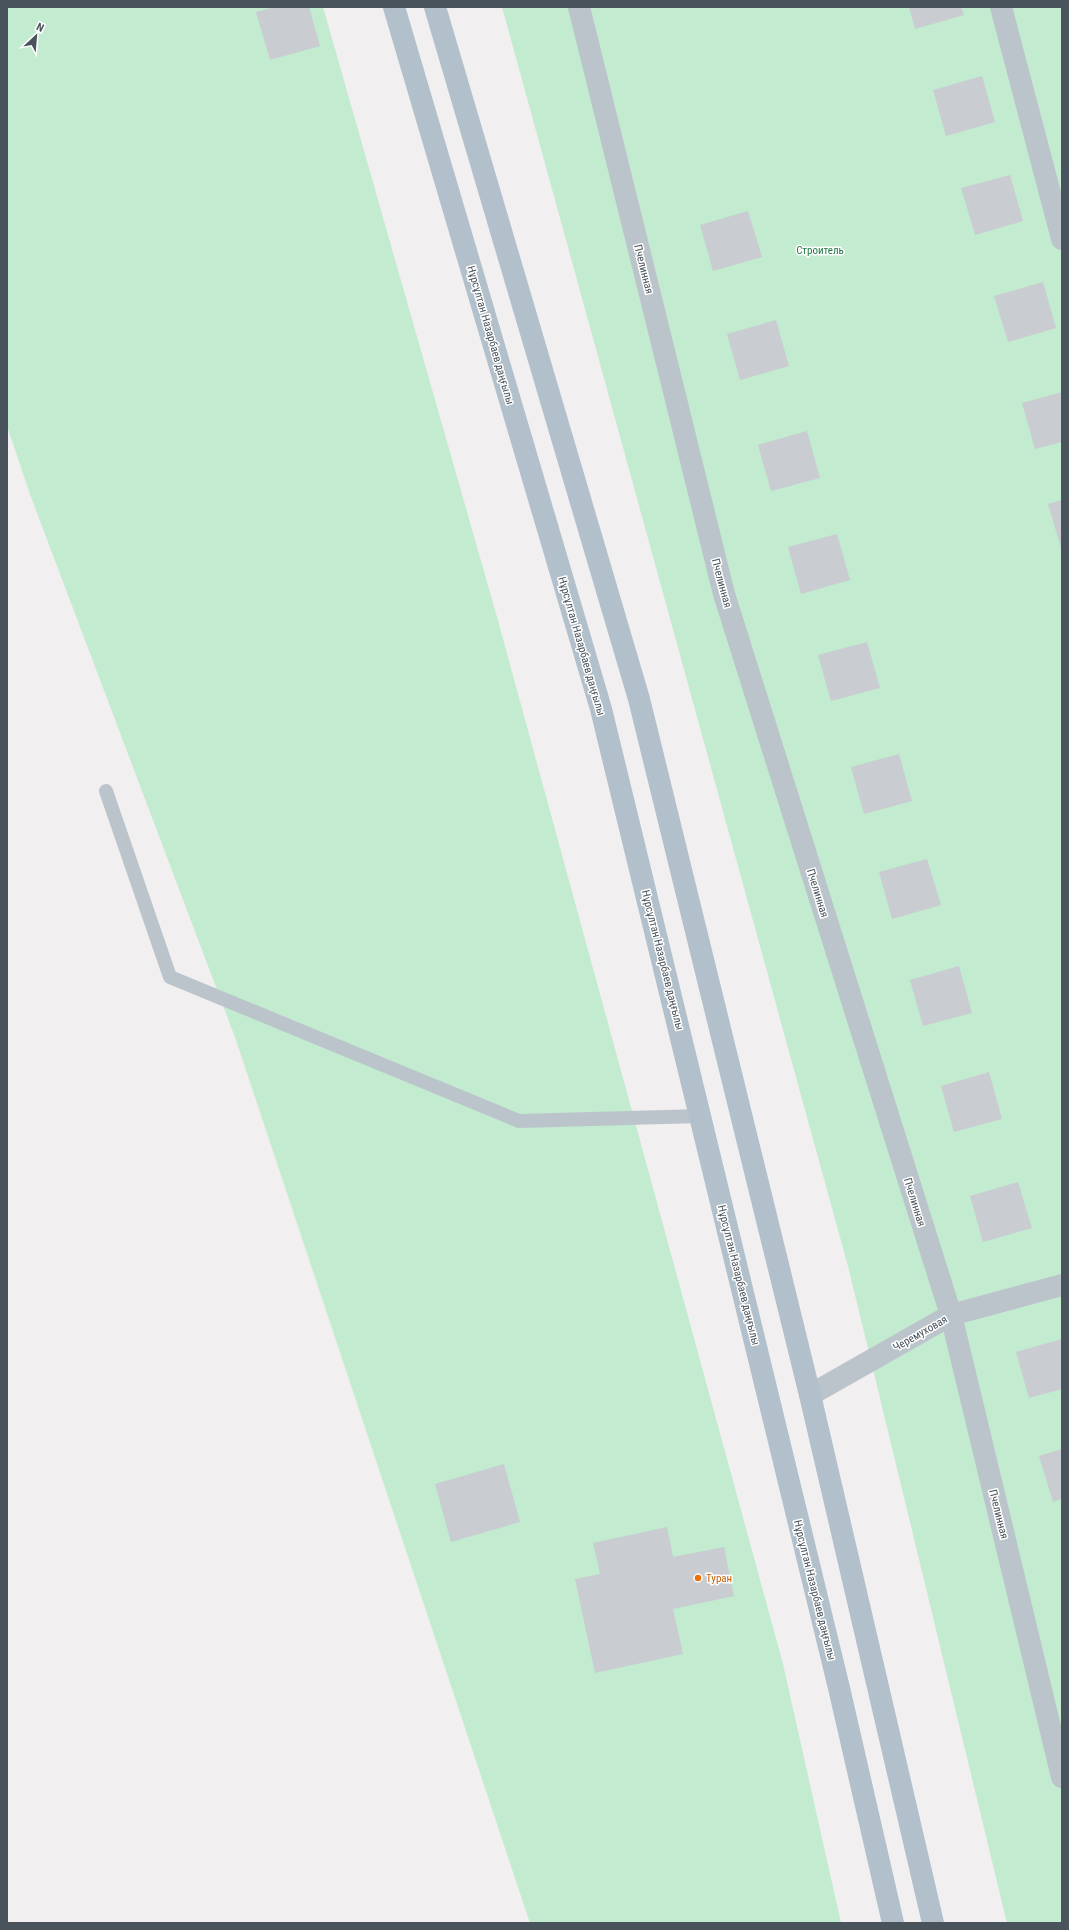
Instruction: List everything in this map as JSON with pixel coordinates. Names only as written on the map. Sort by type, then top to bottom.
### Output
[{"type":"main road","name":"Нұрсұлтан Назарбаев даңғылы","points":[[394,7],[601,709],[837,1680],[893,1923]]},
{"type":"main road","points":[[435,7],[639,699],[810,1396],[933,1923]]},
{"type":"street","name":"Пчелинная","points":[[579,7],[724,594],[951,1315],[1062,1777]]},
{"type":"street","points":[[1002,7],[1062,239]]},
{"type":"street","name":"Черемуховая","points":[[810,1396],[951,1315],[1062,1285]]},
{"type":"lane","points":[[106,791],[170,977],[519,1121],[701,1116]]},
{"type":"green space","points":[[7,7],[323,7],[497,617],[783,1664],[841,1923],[530,1923],[236,1040],[31,497],[7,426]]},
{"type":"green space","name":"Строитель","points":[[502,7],[1062,7],[1062,1923],[1007,1923],[849,1270]]},
{"type":"building","points":[[275,7],[309,7],[320,46],[270,60],[256,12]]},
{"type":"building","points":[[909,7],[961,7],[964,15],[915,29]]},
{"type":"building","points":[[982,76],[995,122],[946,136],[933,90]]},
{"type":"building","points":[[1010,175],[1023,221],[975,235],[961,188]]},
{"type":"building","points":[[748,211],[762,257],[713,271],[700,225]]},
{"type":"building","points":[[1043,282],[1056,328],[1008,342],[994,296]]},
{"type":"building","points":[[776,320],[789,366],[740,380],[727,334]]},
{"type":"building","points":[[1062,392],[1062,442],[1035,449],[1022,403]]},
{"type":"building","points":[[807,431],[820,478],[771,491],[758,445]]},
{"type":"building","points":[[1062,500],[1062,551],[1048,504]]},
{"type":"building","points":[[837,534],[850,580],[801,594],[788,547]]},
{"type":"building","points":[[867,642],[880,688],[831,701],[818,655]]},
{"type":"building","points":[[899,754],[912,801],[864,814],[851,767]]},
{"type":"building","points":[[927,859],[941,905],[892,919],[879,872]]},
{"type":"building","points":[[959,966],[972,1013],[923,1026],[910,980]]},
{"type":"building","points":[[989,1072],[1002,1119],[954,1132],[941,1086]]},
{"type":"building","points":[[1018,1182],[1032,1228],[983,1242],[970,1196]]},
{"type":"building","points":[[1062,1339],[1062,1389],[1029,1398],[1016,1352]]},
{"type":"building","points":[[1062,1449],[1062,1499],[1053,1502],[1039,1456]]},
{"type":"building","points":[[504,1464],[520,1522],[451,1542],[435,1484]]},
{"type":"building","points":[[667,1527],[673,1557],[724,1547],[734,1596],[673,1609],[683,1654],[595,1673],[575,1579],[600,1574],[593,1543]]},
{"type":"place","name":"Туран","points":[[698,1578]]}]
